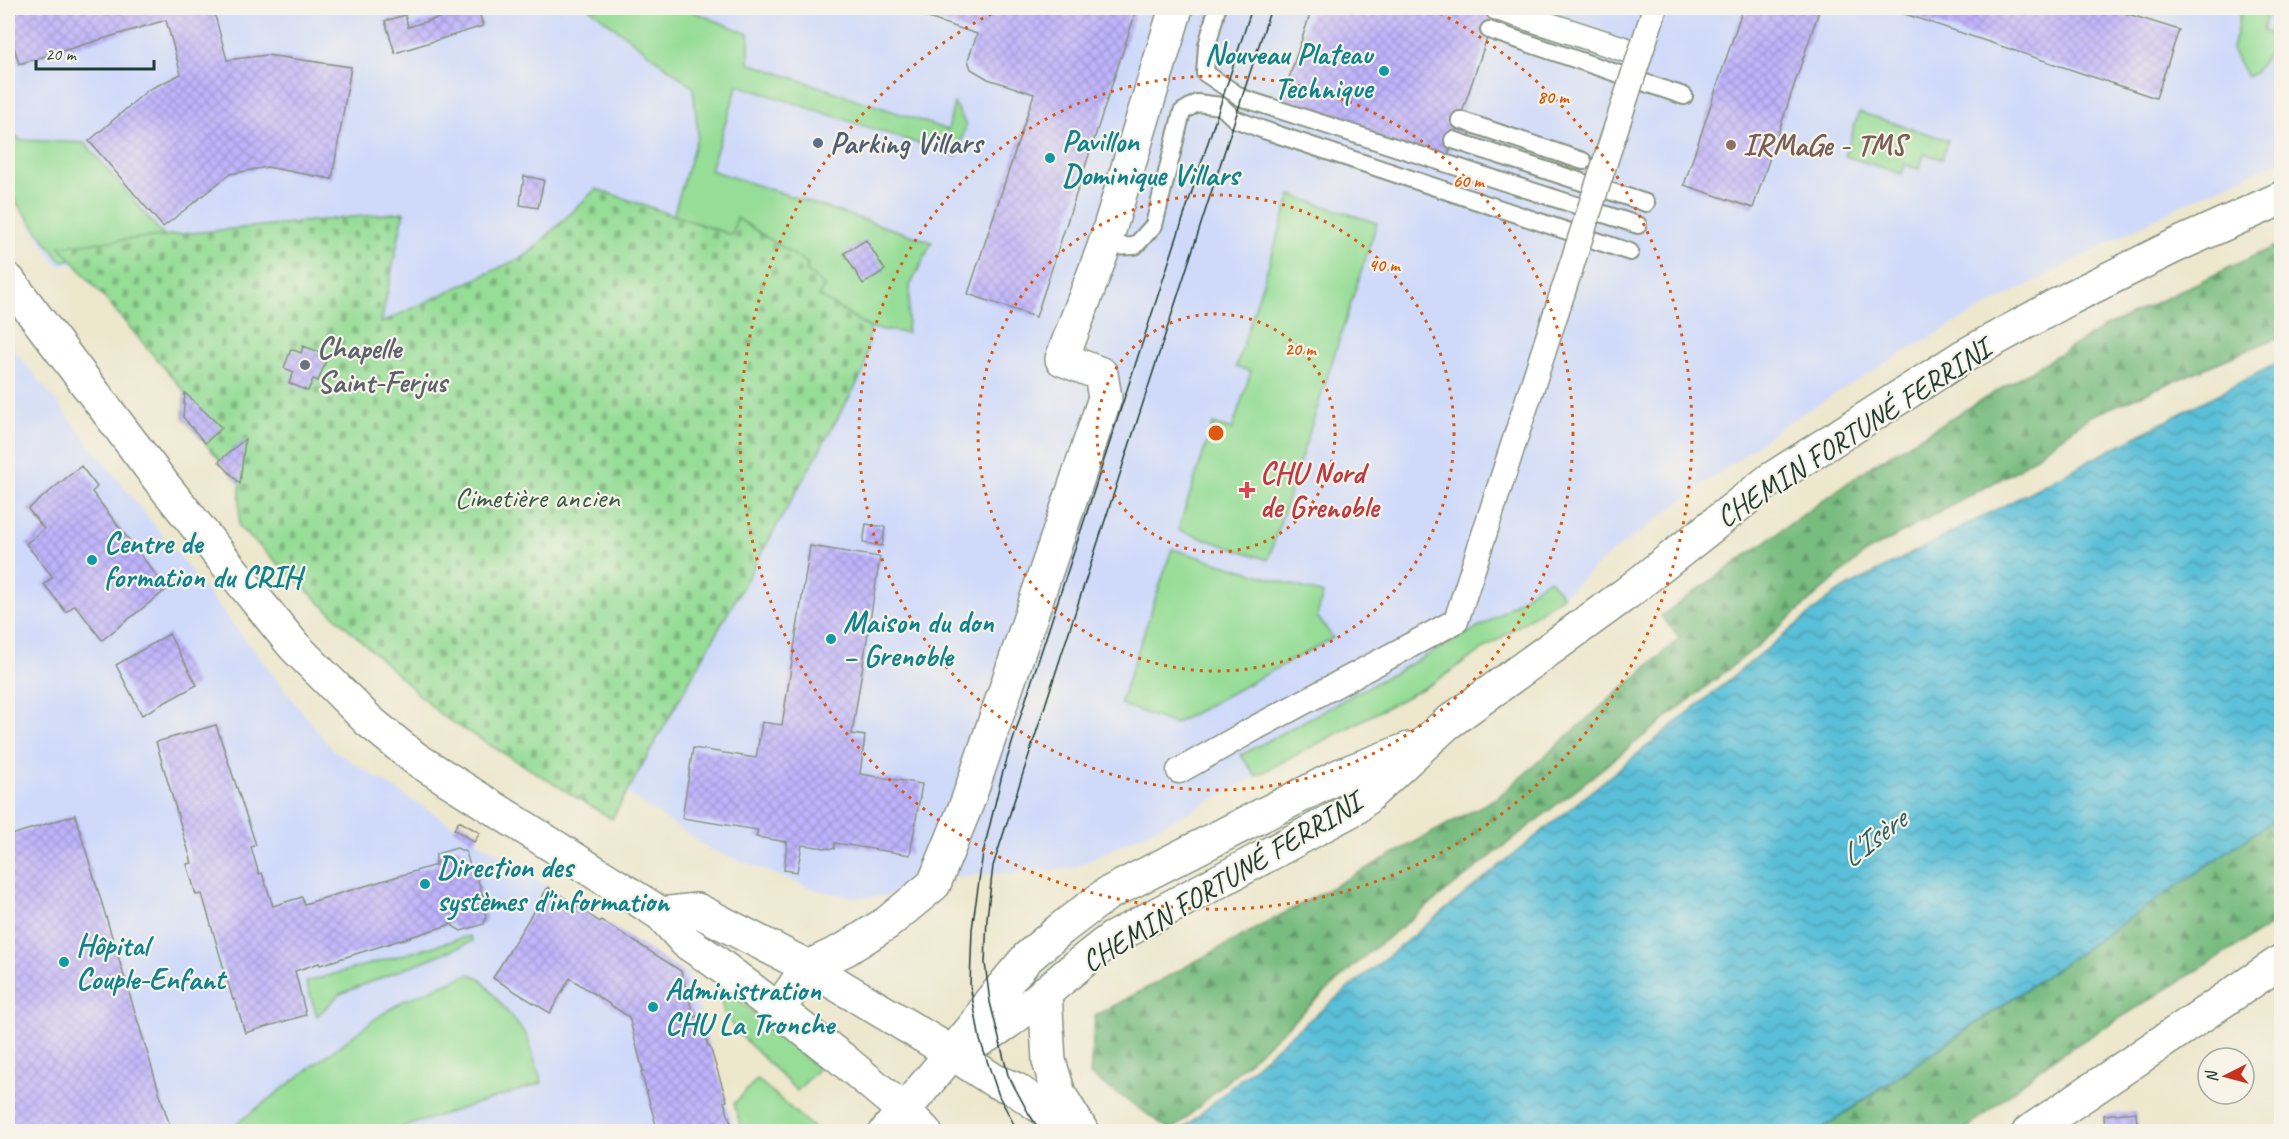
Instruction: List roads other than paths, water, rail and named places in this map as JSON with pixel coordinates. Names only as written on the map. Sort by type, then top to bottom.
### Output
[{"type":"street","points":[[778,1010],[808,967],[846,949],[887,923],[934,884],[967,803],[1106,398],[1101,374],[1062,359],[1104,247],[1176,8]]},
{"type":"street","points":[[1179,771],[1456,621],[1655,8]]},
{"type":"street","points":[[1493,19],[1639,54]]},
{"type":"street","name":"CHEMIN FORTUNÉ FERRINI","points":[[952,1053],[980,1040],[1113,938],[1354,808],[1445,725],[1627,593],[1770,480],[1964,356],[2070,298],[2177,245],[2282,198]]},
{"type":"street","points":[[8,280],[227,564],[294,646],[369,721],[416,759],[661,914],[686,942],[778,1010],[905,1124],[952,1053]]},
{"type":"street","name":"CHEMIN FORTUNÉ FERRINI","points":[[952,1053],[977,1023],[990,1002],[1028,958],[1062,928],[1107,894],[1341,776],[1427,741]]},
{"type":"street","points":[[661,914],[697,910],[808,967],[952,1053],[994,1081],[1049,1100],[1080,1131]]},
{"type":"street","points":[[2029,1131],[2062,1122],[2278,968]]},
{"type":"street","points":[[1045,992],[1049,1100]]},
{"type":"lane","points":[[1217,8],[1207,46],[1205,74],[1242,98],[1638,225]]},
{"type":"lane","points":[[1493,19],[1684,96]]},
{"type":"lane","points":[[1104,247],[1135,246],[1154,225],[1182,112],[1197,103],[1221,106],[1235,119],[1261,129],[1630,252]]},
{"type":"lane","points":[[1460,120],[1583,161]]},
{"type":"lane","points":[[1453,140],[1646,203]]},
{"type":"lane","points":[[1446,160],[1569,202]]},
{"type":"water","name":"L'Isère","points":[[2281,361],[2281,815],[1818,1131],[1181,1131],[1292,1034],[1836,593]]},
{"type":"tram line","points":[[1018,1132],[999,1096],[980,1040],[970,985],[972,929],[983,853],[1002,775],[1032,680],[1252,8]]},
{"type":"tram line","points":[[1041,1132],[1008,1075],[990,1002],[985,963],[993,866],[1271,8]]},
{"type":"place","name":"Nouveau Plateau Technique","points":[[1384,71]]},
{"type":"place","name":"Parking Villars","points":[[818,143]]},
{"type":"place","name":"IRMaGe - TMS","points":[[1731,145]]},
{"type":"place","name":"Pavillon Dominique Villars","points":[[1050,158]]},
{"type":"place","name":"Chapelle Saint-Ferjus","points":[[305,365]]},
{"type":"place","name":"CHU Nord de Grenoble","points":[[1247,490]]},
{"type":"place","name":"Centre de formation du CRIH","points":[[92,560]]},
{"type":"place","name":"Maison du don – Grenoble","points":[[831,639]]},
{"type":"place","name":"Direction des systèmes d'information","points":[[425,884]]},
{"type":"place","name":"Hôpital Couple-Enfant","points":[[64,962]]},
{"type":"place","name":"Administration CHU La Tronche","points":[[653,1007]]},
{"type":"park label","name":"Cimetière ancien","points":[[537,497]]}]
